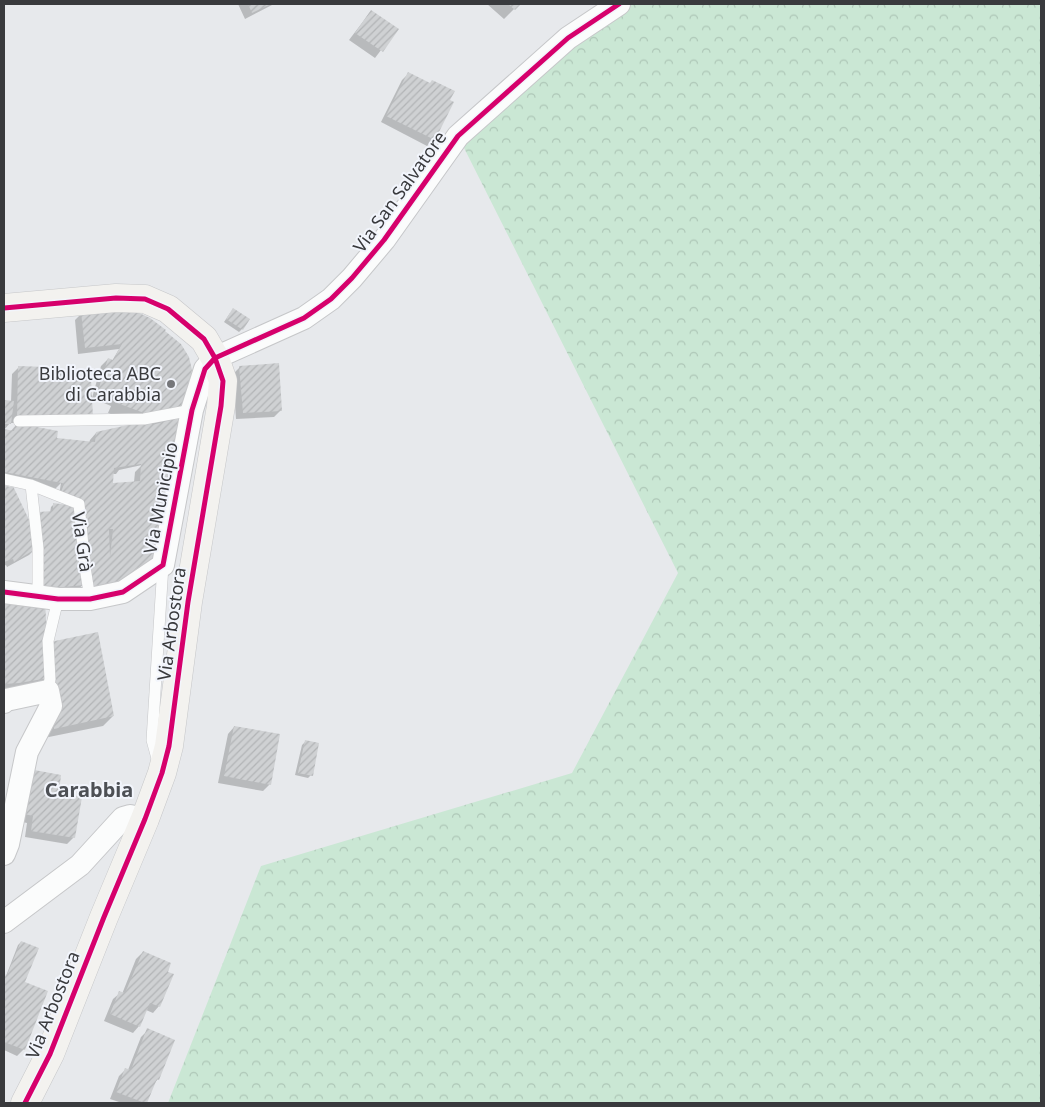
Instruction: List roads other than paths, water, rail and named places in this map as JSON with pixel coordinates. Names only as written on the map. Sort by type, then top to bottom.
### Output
[{"type":"street","name":"Via San Salvatore","points":[[215,358],[304,318],[331,299],[352,278],[384,240],[458,136],[568,38],[619,4]]},
{"type":"street","name":"Via Arbostora","points":[[4,308],[116,298],[145,300],[168,309],[204,339],[215,358],[223,381],[221,406],[188,602],[169,746],[162,773],[50,1054],[25,1103]]},
{"type":"street","name":"Via Municipio","points":[[4,592],[48,598],[90,599],[123,592],[163,565],[192,410],[205,369],[215,358]]},
{"type":"street","points":[[4,702],[48,691],[51,706],[27,752],[23,764],[8,844],[4,854]]},
{"type":"street","points":[[4,922],[80,865],[123,818],[130,816],[145,819]]},
{"type":"lane","points":[[19,421],[144,419],[192,410]]},
{"type":"lane","points":[[4,479],[31,485],[38,548],[48,598],[50,679],[48,691]]},
{"type":"lane","name":"Via Grà","points":[[31,485],[79,504],[90,599]]},
{"type":"lane","points":[[162,773],[152,740],[163,565]]},
{"type":"place","name":"Biblioteca ABC di Carabbia","points":[[171,384]]},
{"type":"district","name":"Carabbia","points":[[89,790]]}]
